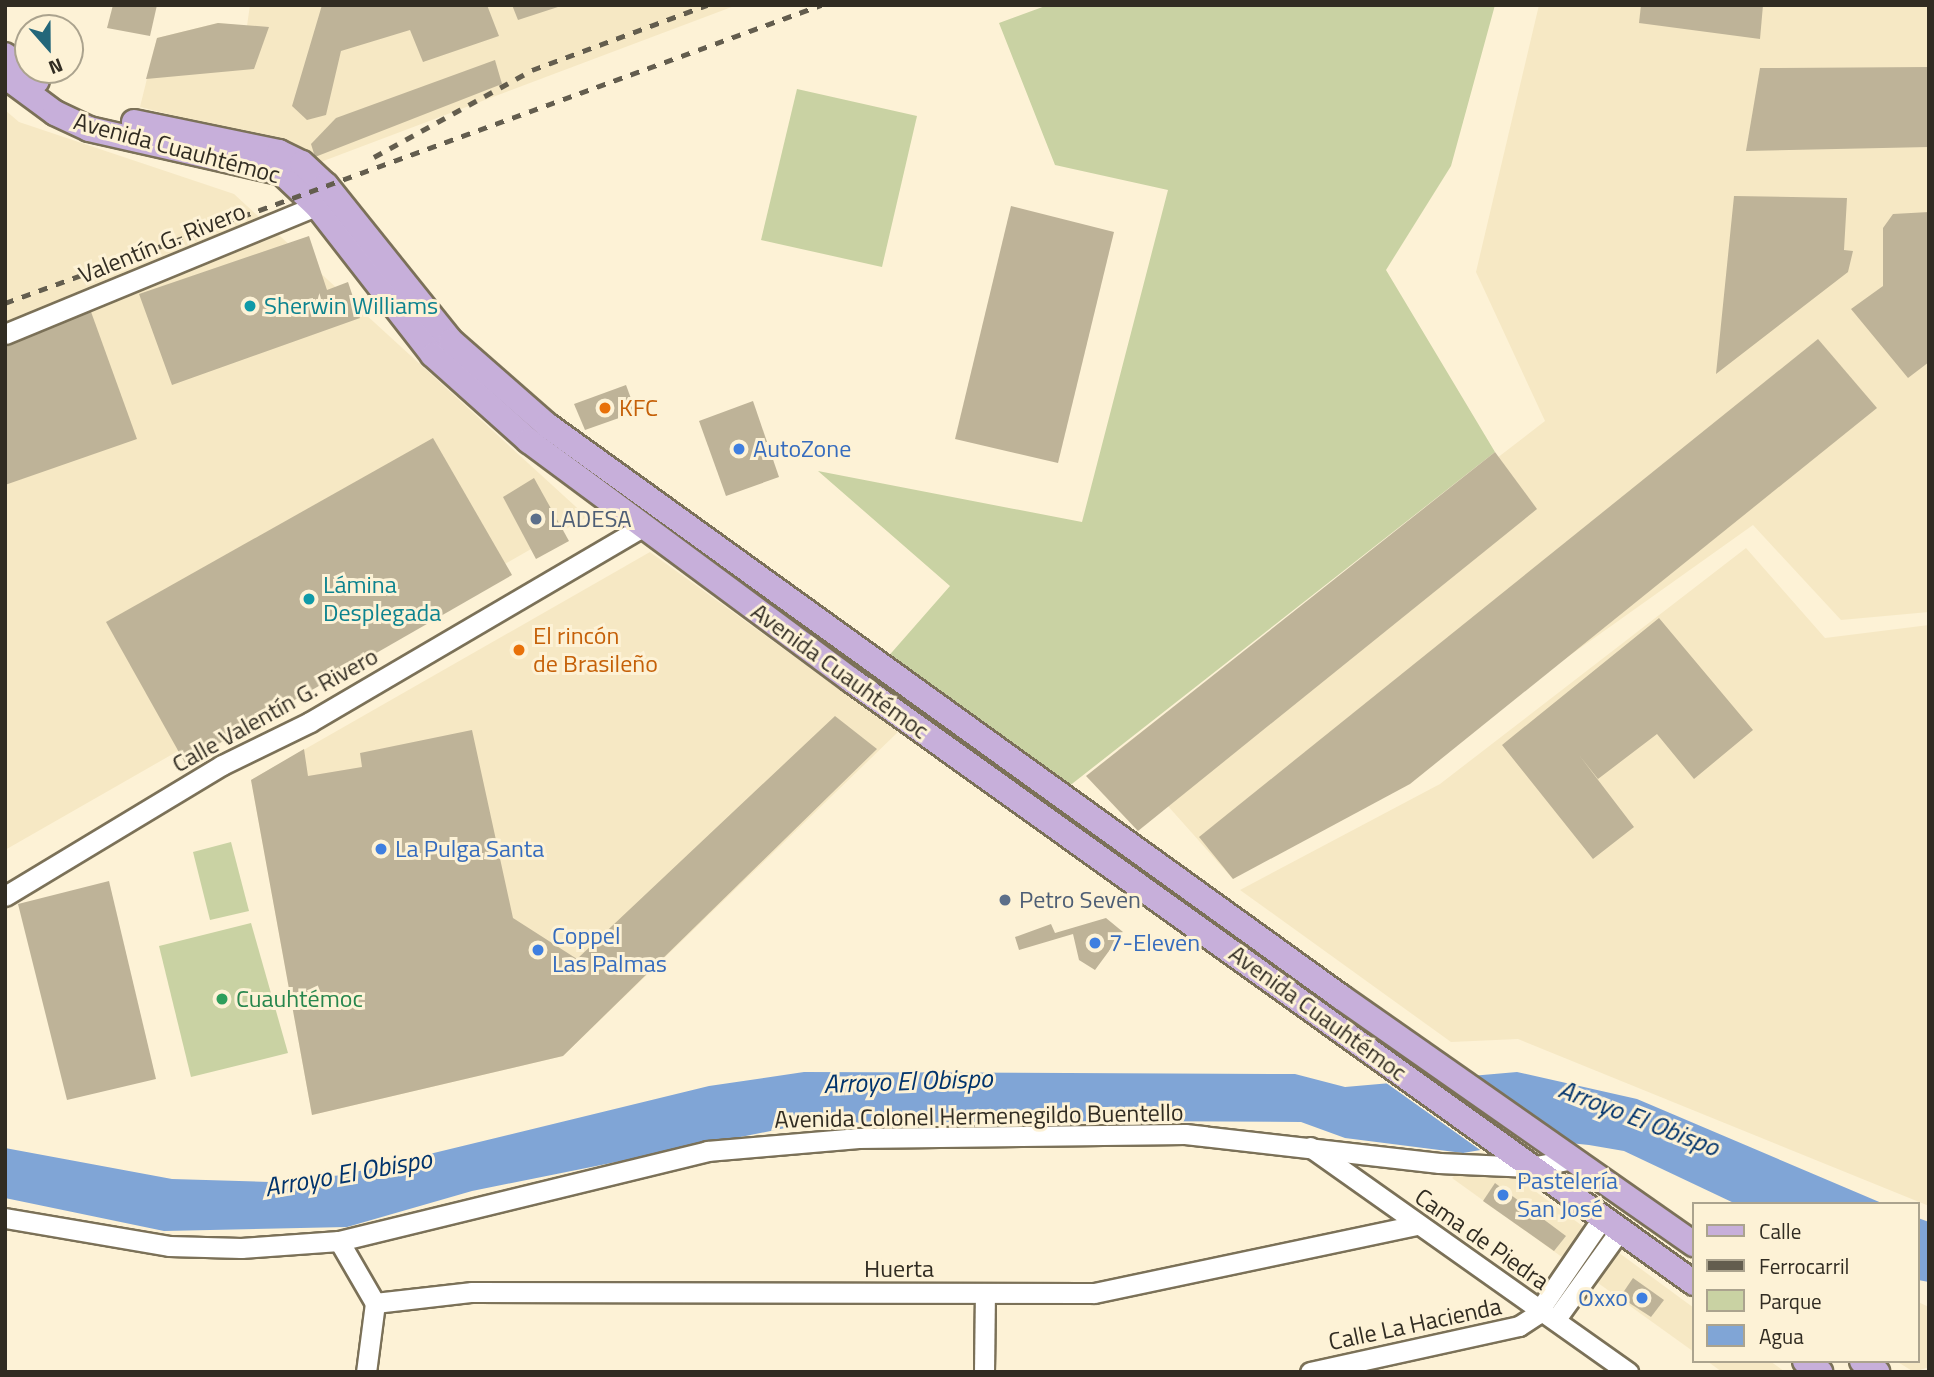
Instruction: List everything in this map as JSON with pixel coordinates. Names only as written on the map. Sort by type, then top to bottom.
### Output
[{"type":"main road","name":"Avenida Cuauhtémoc","points":[[5,55],[44,87],[95,113],[279,152],[320,177],[326,202]]},
{"type":"main road","name":"Avenida Cuauhtémoc","points":[[5,76],[55,113],[89,129],[282,173],[326,202],[442,348],[471,394],[642,527],[1692,1282]]},
{"type":"main road","name":"Avenida Cuauhtémoc","points":[[442,348],[1418,1051],[1692,1243]]},
{"type":"main road","points":[[602,465],[639,510],[642,527],[662,525],[691,540],[713,544]]},
{"type":"street","name":"Valentín G. Rivero","points":[[5,334],[326,202]]},
{"type":"street","name":"Calle Valentín G. Rivero","points":[[5,896],[222,765],[310,722],[642,527]]},
{"type":"street","name":"Avenida Colonel Hermenegildo Buentello","points":[[5,1218],[169,1246],[241,1248],[339,1241],[412,1227],[630,1168],[707,1151],[788,1143],[1185,1134],[1310,1147],[1334,1159],[1524,1162],[1565,1154]]},
{"type":"street","name":"Cama de Piedra","points":[[1334,1159],[1418,1225],[1628,1372]]},
{"type":"street","name":"Calle La Hacienda","points":[[1310,1372],[1499,1333],[1548,1314],[1611,1223]]},
{"type":"street","name":"Huerta","points":[[375,1303],[472,1292],[1094,1293],[1158,1283],[1418,1225]]},
{"type":"street","points":[[339,1241],[375,1303],[366,1372]]},
{"type":"street","points":[[984,1372],[985,1294]]},
{"type":"shaded area","points":[[250,5],[737,5],[318,163],[288,144],[140,107],[157,38],[218,23],[247,26]]},
{"type":"shaded area","points":[[1539,5],[1929,5],[1929,612],[1841,620],[1753,525],[1417,764],[1233,879],[1118,750],[1545,421],[1476,272]]},
{"type":"shaded area","points":[[5,110],[19,122],[234,194],[587,517],[5,850]]},
{"type":"shaded area","points":[[1746,548],[1825,638],[1929,625],[1929,1206],[1518,1039],[1451,1042],[1240,890],[1440,784]]},
{"type":"shaded area","points":[[650,552],[898,732],[563,1056],[312,1115],[251,780]]},
{"type":"shaded area","points":[[1456,1174],[1516,1177],[1692,1307],[1692,1351],[1452,1178]]},
{"type":"shaded area","points":[[1920,1303],[1929,1307],[1929,1367],[1914,1372],[1899,1363],[1920,1363]]},
{"type":"shaded area","points":[[1710,1363],[1773,1363],[1785,1372],[1722,1372]]},
{"type":"green space","points":[[1048,5],[1495,5],[1451,166],[1386,270],[1495,452],[1068,787],[886,659],[950,586],[818,471],[1082,522],[1168,190],[1055,165],[999,23]]},
{"type":"green space","points":[[797,89],[917,116],[882,267],[761,240]]},
{"type":"green space","points":[[231,842],[249,911],[210,920],[193,852]]},
{"type":"green space","name":"Cuauhtémoc","points":[[251,923],[288,1053],[191,1077],[159,946]]},
{"type":"water","name":"Arroyo El Obispo","points":[[804,1072],[1295,1074],[1345,1087],[1517,1072],[1637,1099],[1879,1202],[1732,1202],[1624,1151],[1589,1145],[1540,1140],[1463,1153],[1345,1138],[1301,1122],[1118,1121],[810,1123],[472,1191],[347,1227],[164,1231],[5,1198],[5,1148],[172,1179],[269,1182],[343,1175],[709,1086]]},
{"type":"water","points":[[1920,1219],[1929,1222],[1929,1282],[1920,1280]]},
{"type":"pier","points":[[1472,1073],[1577,1146],[1540,1144],[1483,1152],[1382,1080]]},
{"type":"building","points":[[113,5],[157,5],[150,36],[107,28]]},
{"type":"building","points":[[322,5],[487,5],[499,36],[423,62],[410,30],[341,51],[326,115],[307,120],[292,106]]},
{"type":"building","points":[[512,5],[561,5],[561,6],[518,20]]},
{"type":"building","points":[[1641,5],[1763,5],[1760,39],[1639,23]]},
{"type":"building","points":[[218,23],[269,27],[254,69],[146,79],[157,38]]},
{"type":"building","points":[[495,60],[502,84],[315,157],[311,144],[336,118]]},
{"type":"building","points":[[1929,67],[1929,147],[1746,151],[1760,68]]},
{"type":"building","points":[[1734,196],[1847,198],[1844,250],[1853,251],[1848,272],[1716,374]]},
{"type":"building","points":[[1011,206],[1114,232],[1058,463],[955,439]]},
{"type":"building","points":[[1929,212],[1929,362],[1908,378],[1851,309],[1883,286],[1883,228],[1893,214]]},
{"type":"building","name":"Sherwin Williams","points":[[309,236],[327,290],[348,282],[360,318],[172,385],[139,294]]},
{"type":"building","points":[[90,309],[137,439],[5,485],[5,342]]},
{"type":"building","points":[[1818,339],[1877,408],[1410,784],[1233,879],[1199,837]]},
{"type":"building","name":"KFC","points":[[626,385],[636,412],[585,430],[574,404]]},
{"type":"building","name":"AutoZone","points":[[753,401],[779,477],[726,496],[699,421]]},
{"type":"building","name":"Lámina Desplegada","points":[[433,438],[512,575],[185,763],[106,622]]},
{"type":"building","points":[[1495,452],[1537,509],[1138,831],[1086,776]]},
{"type":"building","name":"LADESA","points":[[534,478],[569,541],[536,559],[503,497]]},
{"type":"building","points":[[1659,618],[1753,730],[1694,779],[1657,734],[1598,779],[1579,755],[1634,827],[1593,859],[1502,745]]},
{"type":"building","name":"La Pulga Santa","points":[[835,716],[877,749],[563,1056],[312,1115],[251,780],[304,749],[308,776],[362,767],[360,753],[472,730],[513,918],[577,959]]},
{"type":"building","points":[[109,881],[156,1079],[67,1100],[18,904]]},
{"type":"building","name":"7-Eleven","points":[[1106,918],[1123,932],[1095,970],[1079,960],[1073,934],[1019,950],[1015,937],[1051,924],[1055,933]]},
{"type":"building","points":[[1495,1183],[1566,1236],[1554,1251],[1483,1201]]},
{"type":"building","name":"Oxxo","points":[[1633,1278],[1664,1300],[1651,1317],[1620,1297]]},
{"type":"railway","points":[[374,157],[532,70],[707,5]]},
{"type":"railway","points":[[5,303],[821,5]]},
{"type":"place","name":"Sherwin Williams","points":[[250,306]]},
{"type":"place","name":"KFC","points":[[605,408]]},
{"type":"place","name":"AutoZone","points":[[739,449]]},
{"type":"place","name":"LADESA","points":[[536,519]]},
{"type":"place","name":"Lámina Desplegada","points":[[309,599]]},
{"type":"place","name":"El rincón de Brasileño","points":[[519,650]]},
{"type":"place","name":"La Pulga Santa","points":[[381,849]]},
{"type":"place","name":"Petro Seven","points":[[1005,900]]},
{"type":"place","name":"7-Eleven","points":[[1095,943]]},
{"type":"place","name":"Coppel Las Palmas","points":[[538,950]]},
{"type":"place","name":"Cuauhtémoc","points":[[222,999]]},
{"type":"place","name":"Pastelería San José","points":[[1503,1195]]},
{"type":"place","name":"Oxxo","points":[[1642,1298]]}]
